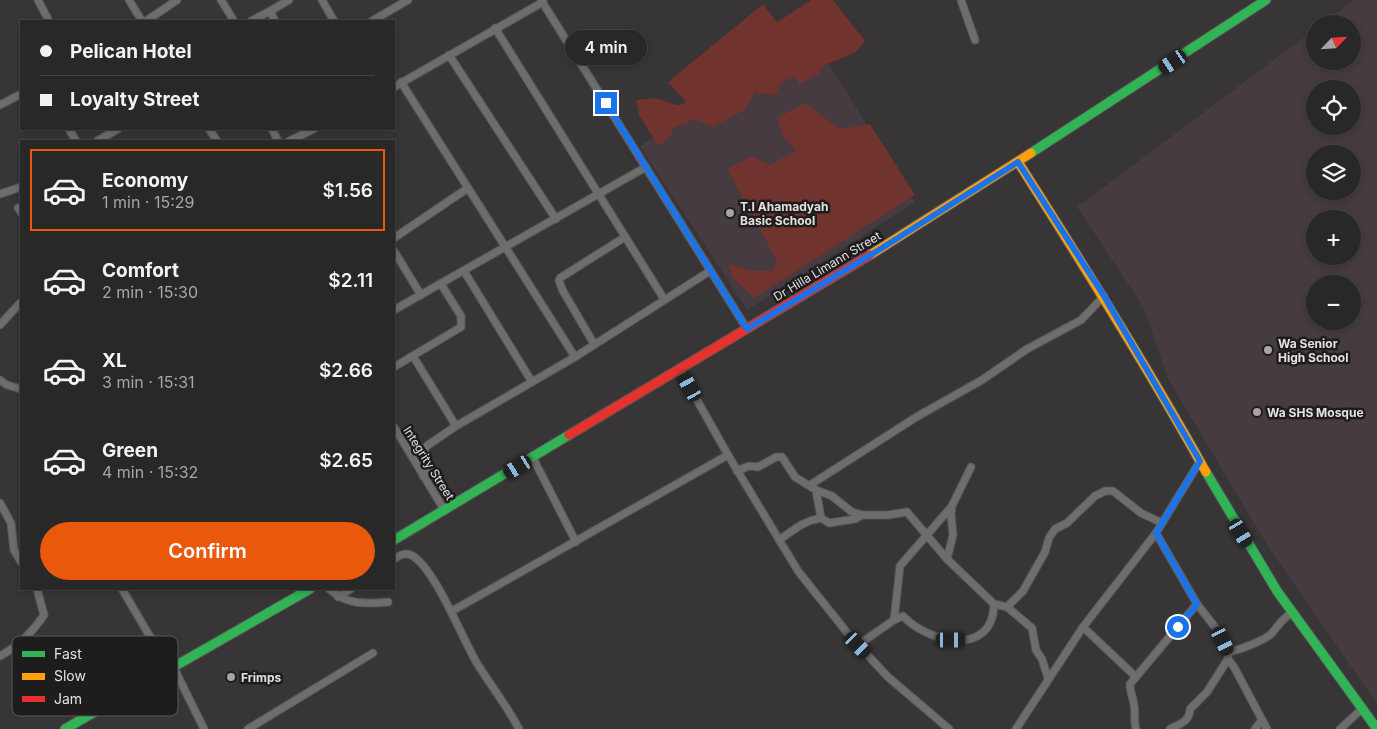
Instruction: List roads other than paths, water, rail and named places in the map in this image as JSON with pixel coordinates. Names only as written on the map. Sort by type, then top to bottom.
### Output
[{"type":"main road","name":"Dr Hilla Limann Street","points":[[395,539],[446,511],[882,248],[1100,110],[1266,0]]},
{"type":"main road","points":[[1018,162],[1104,296],[1226,508],[1292,613],[1377,728]]},
{"type":"main road","points":[[178,663],[308,590]]},
{"type":"main road","points":[[64,729],[86,716]]},
{"type":"street","points":[[38,0],[48,20]]},
{"type":"street","points":[[129,0],[143,20]]},
{"type":"street","points":[[146,20],[177,0]]},
{"type":"street","points":[[221,0],[233,20]]},
{"type":"street","points":[[253,20],[289,0]]},
{"type":"street","points":[[322,0],[333,20]]},
{"type":"street","points":[[374,20],[408,0]]},
{"type":"street","points":[[961,0],[975,40]]},
{"type":"street","points":[[395,85],[542,1],[747,329]]},
{"type":"street","points":[[270,11],[275,20]]},
{"type":"street","points":[[495,28],[664,299]]},
{"type":"street","points":[[449,55],[556,219]]},
{"type":"street","points":[[401,82],[575,357]]},
{"type":"street","points":[[0,105],[20,95]]},
{"type":"street","points":[[99,140],[116,130]]},
{"type":"street","points":[[291,140],[312,130]]},
{"type":"street","points":[[395,309],[646,167]]},
{"type":"street","points":[[0,194],[20,187]]},
{"type":"street","points":[[395,237],[468,188]]},
{"type":"street","points":[[594,344],[559,281],[625,237]]},
{"type":"street","points":[[395,253],[421,295]]},
{"type":"street","points":[[464,271],[532,382]]},
{"type":"street","points":[[423,476],[430,469],[424,449],[456,426],[575,357],[710,271]]},
{"type":"street","points":[[395,367],[460,327],[461,316],[441,284]]},
{"type":"street","points":[[813,488],[918,416],[982,380],[1027,349],[1081,320],[1104,296]]},
{"type":"street","points":[[0,325],[20,303]]},
{"type":"street","points":[[413,356],[456,426]]},
{"type":"street","points":[[680,370],[728,455],[798,571],[858,645],[888,677],[948,729]]},
{"type":"street","points":[[0,380],[7,385],[20,389]]},
{"type":"street","name":"Integrity Street","points":[[395,429],[446,511]]},
{"type":"street","points":[[452,611],[728,455]]},
{"type":"street","points":[[737,470],[749,466],[758,467],[776,456],[782,457],[796,477],[813,488],[832,496],[852,512],[862,515],[888,515],[907,512],[947,559],[994,604],[1007,607],[1032,628],[1036,650],[1042,659],[1048,678]]},
{"type":"street","points":[[533,458],[576,542]]},
{"type":"street","points":[[1016,729],[1083,627],[1156,533],[1200,461]]},
{"type":"street","points":[[894,620],[900,566],[952,506],[971,467]]},
{"type":"street","points":[[813,488],[821,518],[829,523],[855,519],[862,515]]},
{"type":"street","points":[[1007,607],[1023,591],[1045,552],[1049,538],[1055,529],[1067,523],[1095,496],[1105,491],[1113,491],[1140,513],[1162,523]]},
{"type":"street","points":[[0,503],[11,524],[14,550],[20,560]]},
{"type":"street","points":[[947,559],[953,535],[952,506]]},
{"type":"street","points":[[779,540],[797,526],[807,521],[821,518]]},
{"type":"street","points":[[1156,533],[1197,604],[1218,630],[1228,655],[1267,729]]},
{"type":"street","points":[[395,558],[401,554],[407,554],[417,560],[425,569],[452,611],[477,664],[520,729]]},
{"type":"street","points":[[26,636],[44,615],[37,590]]},
{"type":"street","points":[[123,590],[150,636]]},
{"type":"street","points":[[330,590],[338,597],[358,603],[388,602]]},
{"type":"street","points":[[338,597],[349,590]]},
{"type":"street","points":[[858,645],[894,620],[903,616],[909,623],[937,637],[951,640],[967,640],[981,635],[988,629],[993,620],[994,604]]},
{"type":"street","points":[[1136,729],[1133,720],[1134,705],[1130,684],[1197,604]]},
{"type":"street","points":[[1170,729],[1185,721],[1190,715],[1190,709],[1207,692],[1228,655],[1272,634],[1285,617],[1292,613]]},
{"type":"street","points":[[1083,627],[1136,676]]},
{"type":"street","points":[[0,656],[12,650]]},
{"type":"street","points":[[248,729],[373,653]]},
{"type":"street","points":[[178,676],[204,729]]},
{"type":"street","points":[[1340,729],[1362,708]]},
{"type":"street","points":[[1255,729],[1262,720]]},
{"type":"place","name":"T.I Ahamadyah Basic School","points":[[730,213]]},
{"type":"place","name":"Wa Senior High School","points":[[1268,350]]},
{"type":"place","name":"Wa SHS Mosque","points":[[1257,412]]},
{"type":"place","name":"Frimps","points":[[231,677]]}]
